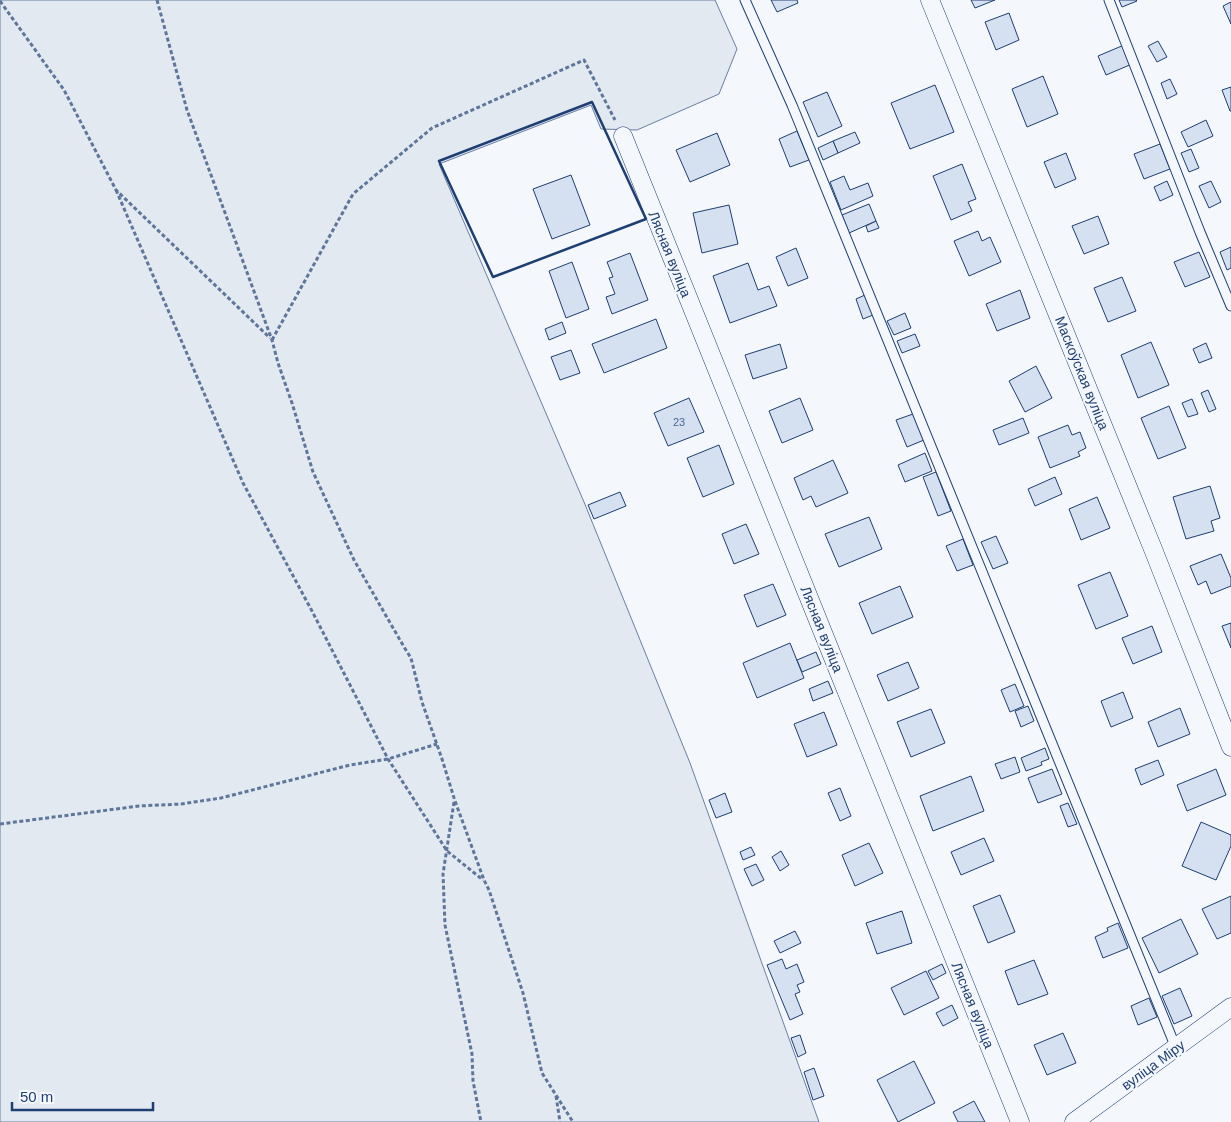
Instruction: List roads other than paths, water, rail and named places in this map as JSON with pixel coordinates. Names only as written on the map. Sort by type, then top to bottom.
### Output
[{"type":"street","name":"Маскоўская вуліца","points":[[930,0],[1157,558],[1231,746]]},
{"type":"street","name":"Лясная вуліца","points":[[623,136],[1020,1122]]},
{"type":"street","name":"вуліца Міру","points":[[1074,1122],[1231,1007]]},
{"type":"lane","points":[[745,0],[792,105],[1176,1048]]},
{"type":"lane","points":[[1109,0],[1231,306]]}]
